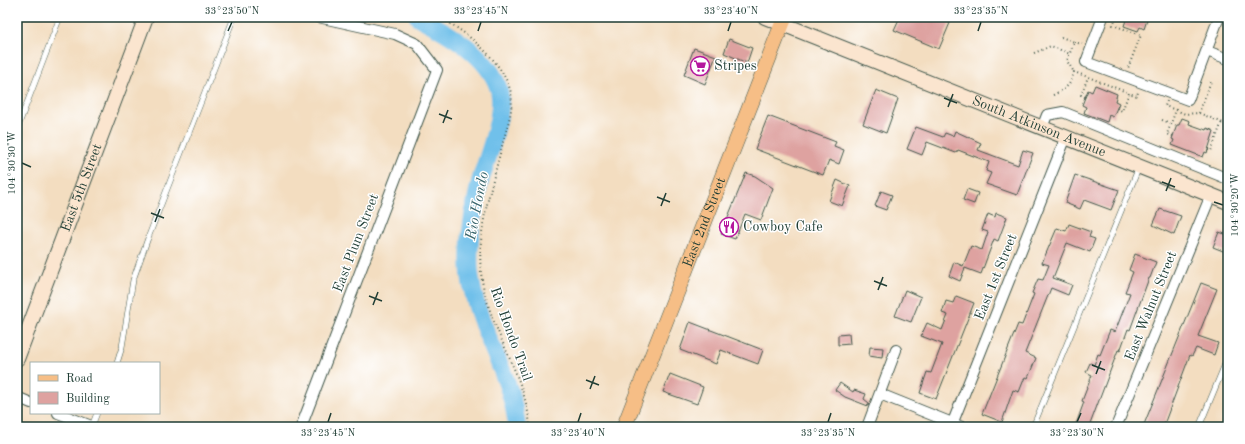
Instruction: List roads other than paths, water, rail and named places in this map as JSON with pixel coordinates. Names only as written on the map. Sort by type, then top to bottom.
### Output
[{"type":"main road","name":"East 5th Street","points":[[17,359],[146,17]]},
{"type":"main road","name":"South Atkinson Avenue","points":[[766,17],[784,20],[1042,128],[1228,202]]},
{"type":"main road","name":"East 2nd Street","points":[[624,427],[784,20]]},
{"type":"street","name":"East Plum Street","points":[[301,427],[437,70],[417,44],[395,34],[318,17]]},
{"type":"street","points":[[1103,17],[1086,62],[1188,100],[1220,17]]},
{"type":"street","points":[[1207,51],[1228,59]]},
{"type":"street","points":[[1042,128],[1047,116],[1063,112],[1228,179]]},
{"type":"street","name":"East 1st Street","points":[[955,426],[1066,137]]},
{"type":"street","name":"East Walnut Street","points":[[1116,427],[1211,195]]},
{"type":"street","points":[[867,427],[896,350]]},
{"type":"street","points":[[880,394],[955,426]]},
{"type":"street","points":[[17,397],[30,403]]},
{"type":"street","points":[[60,414],[93,427]]},
{"type":"lane","points":[[17,129],[60,17]]},
{"type":"lane","points":[[117,362],[122,347],[133,280],[234,17]]},
{"type":"lane","points":[[1033,427],[1139,166]]},
{"type":"lane","points":[[1199,427],[1228,357]]},
{"type":"lane","points":[[93,427],[97,414]]},
{"type":"waterway","name":"Rio Hondo","points":[[418,17],[442,30],[466,46],[487,66],[499,90],[500,111],[491,148],[480,182],[473,216],[469,263],[479,314],[502,369],[514,407],[517,427]]},
{"type":"place","name":"Stripes","points":[[700,66]]},
{"type":"place","name":"Cowboy Cafe","points":[[729,227]]}]
